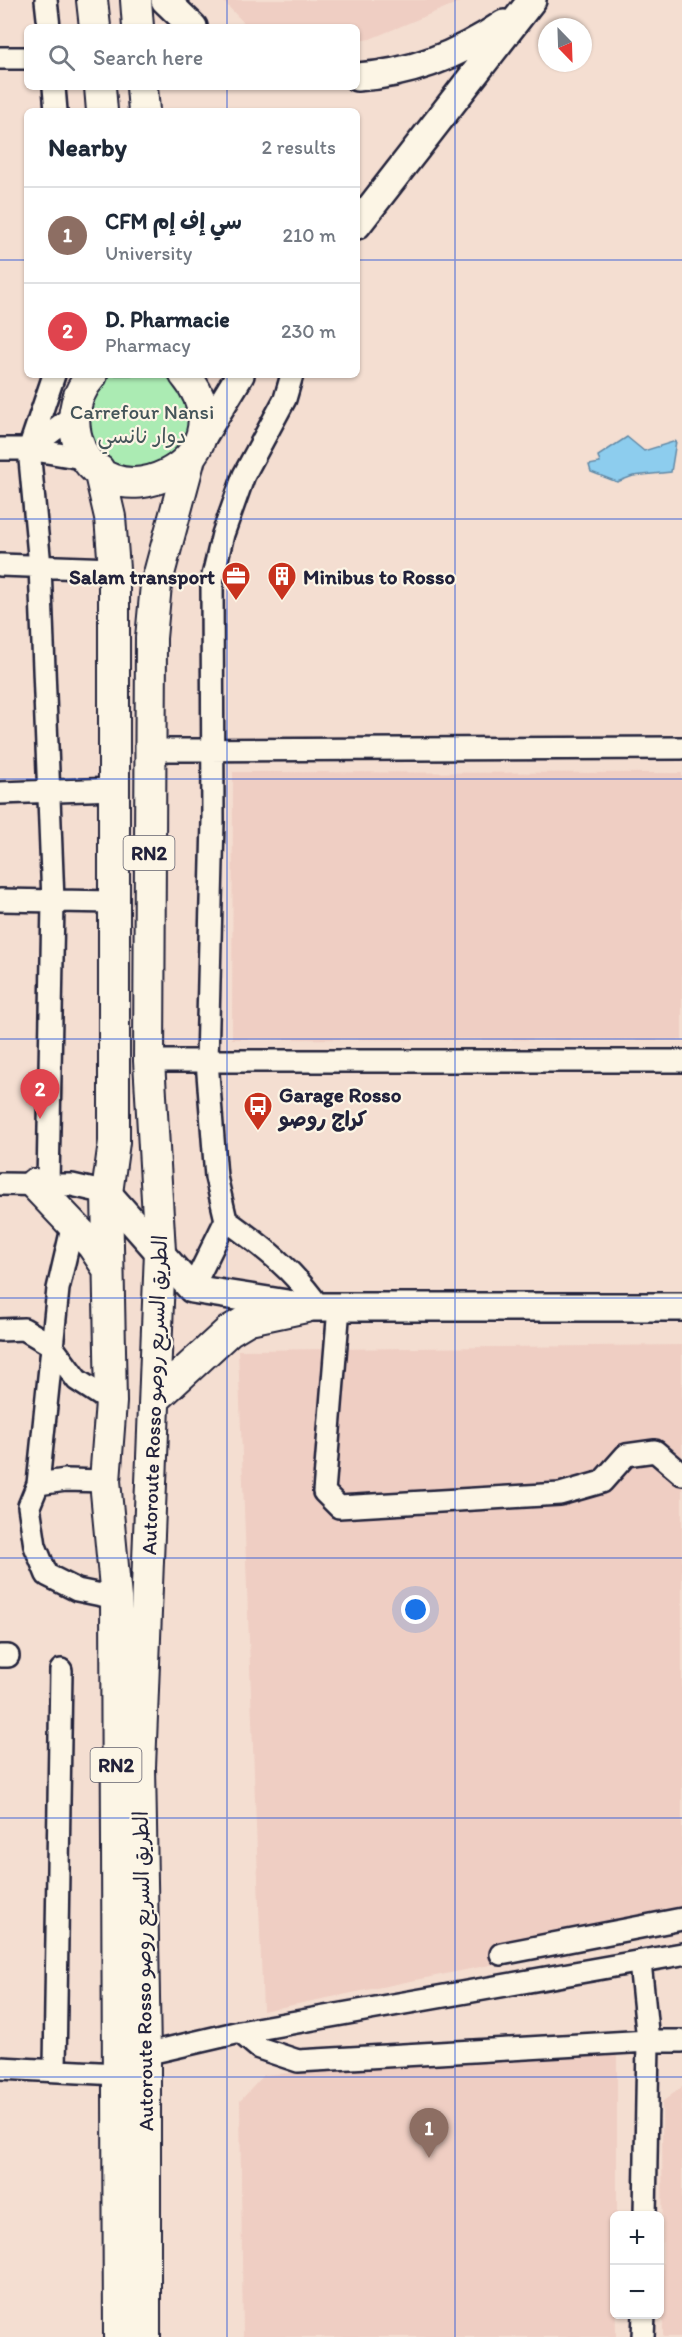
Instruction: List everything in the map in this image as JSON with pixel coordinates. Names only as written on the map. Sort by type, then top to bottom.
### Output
[{"type":"highway","points":[[92,0],[95,24]]},
{"type":"highway","points":[[136,0],[138,24]]},
{"type":"highway","points":[[100,90],[102,108]]},
{"type":"highway","points":[[142,90],[144,108]]},
{"type":"highway","points":[[77,390],[77,439],[94,465],[119,480],[141,483],[173,473],[193,453],[202,427],[201,405],[193,385],[187,378]]},
{"type":"highway","name":"Autoroute Rosso الطريق السريع روصو","points":[[145,2337],[145,2054],[140,1767],[160,1251],[149,1060],[151,638],[156,585],[193,453]]},
{"type":"highway","name":"Autoroute Rosso الطريق السريع روصو","points":[[94,465],[110,517],[114,568],[114,1142],[106,1193],[111,1402],[105,1481],[116,1599],[119,2337]]},
{"type":"highway","points":[[41,1185],[93,1245],[108,1269]]},
{"type":"highway","points":[[156,1398],[229,1331],[249,1319],[321,1307]]},
{"type":"main road","points":[[165,0],[190,24]]},
{"type":"main road","points":[[360,77],[406,70],[444,58],[479,41],[529,5]]},
{"type":"main road","points":[[360,221],[529,5]]},
{"type":"main road","points":[[193,453],[238,378]]},
{"type":"main road","points":[[106,1193],[192,1289],[321,1307],[682,1307]]},
{"type":"street","points":[[46,0],[49,24]]},
{"type":"street","points":[[0,58],[24,58]]},
{"type":"street","points":[[54,90],[56,108]]},
{"type":"street","points":[[41,1185],[53,901],[40,566],[29,449],[53,378]]},
{"type":"street","points":[[192,1289],[226,1220],[216,1177],[207,1060],[213,821],[212,580],[223,534],[244,476],[285,399],[291,378]]},
{"type":"street","points":[[29,449],[77,390]]},
{"type":"street","points":[[0,449],[29,449],[94,465]]},
{"type":"street","points":[[0,565],[114,568]]},
{"type":"street","points":[[149,750],[682,748]]},
{"type":"street","points":[[0,793],[115,789]]},
{"type":"street","points":[[0,900],[114,902]]},
{"type":"street","points":[[149,1060],[682,1061]]},
{"type":"street","points":[[0,1184],[72,1185],[106,1193]]},
{"type":"street","points":[[226,1220],[276,1256],[305,1286],[321,1307],[324,1492],[339,1507],[560,1494],[602,1482],[626,1455],[655,1451],[682,1474]]},
{"type":"street","points":[[73,1224],[58,1289],[39,1484],[29,1506],[35,1546],[47,1575],[77,1590],[116,1599]]},
{"type":"street","points":[[0,1330],[24,1329],[51,1345],[77,1380],[111,1402]]},
{"type":"street","points":[[39,1484],[66,1480],[105,1481]]},
{"type":"street","points":[[54,2069],[61,1670]]},
{"type":"street","points":[[501,1954],[682,1919]]},
{"type":"street","points":[[145,2054],[240,2032],[682,1954]]},
{"type":"street","points":[[640,1962],[648,2041],[645,2211]]},
{"type":"street","points":[[240,2032],[259,2048],[298,2061],[648,2041],[682,2042]]},
{"type":"street","points":[[0,2068],[118,2074]]},
{"type":"street","points":[[644,2319],[644,2337]]},
{"type":"shaded area","points":[[222,0],[464,0],[370,39],[360,41],[360,24],[245,24]]},
{"type":"shaded area","points":[[233,772],[682,773],[682,1040],[232,1039]]},
{"type":"shaded area","points":[[682,1345],[682,1926],[263,2011],[238,1350]]},
{"type":"shaded area","points":[[617,2048],[617,2211],[610,2211],[610,2319],[616,2319],[616,2337],[243,2337],[240,2101],[264,2075]]},
{"type":"shaded area","points":[[682,2087],[682,2337],[663,2337],[662,2102]]},
{"type":"green space","name":"Carrefour Nansi دوار نانسي","points":[[106,378],[177,378],[196,426],[163,467],[139,470],[126,468],[111,461],[100,452],[89,428],[89,414],[99,387]]},
{"type":"water","points":[[627,437],[644,451],[676,441],[671,472],[633,476],[617,482],[591,472],[589,465],[600,463],[598,456]]},
{"type":"place","name":"Salam transport","points":[[236,602]]},
{"type":"place","name":"Minibus to Rosso","points":[[282,602]]},
{"type":"place","name":"D. Pharmacie","points":[[40,1119]]},
{"type":"place","name":"Garage Rosso كراج روصو","points":[[258,1132]]},
{"type":"place","name":"CFM سي إف إم","points":[[429,2158]]}]
